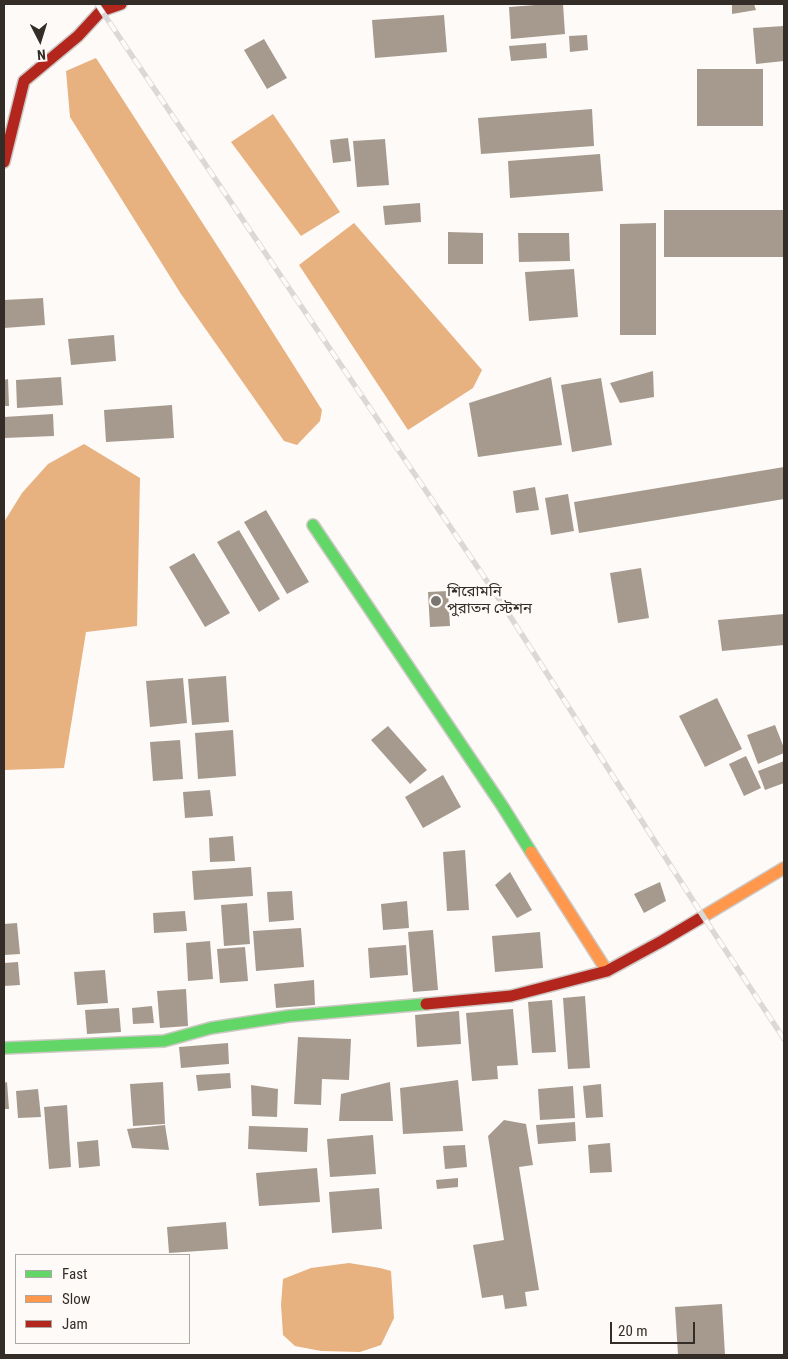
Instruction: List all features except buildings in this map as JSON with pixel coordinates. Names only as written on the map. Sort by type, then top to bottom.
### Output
[{"type":"street","points":[[4,162],[24,81],[78,36],[101,11],[121,4]]},
{"type":"street","points":[[313,525],[502,807],[607,971]]},
{"type":"street","points":[[4,1048],[164,1040],[211,1028],[289,1016],[511,996],[607,971],[662,941],[784,868]]},
{"type":"shaded area","points":[[96,58],[322,410],[320,421],[297,445],[284,441],[181,294],[70,117],[66,71]]},
{"type":"shaded area","points":[[273,114],[340,212],[301,236],[231,142]]},
{"type":"shaded area","points":[[354,223],[482,370],[473,388],[408,430],[299,265]]},
{"type":"shaded area","points":[[84,444],[140,478],[137,626],[86,632],[64,768],[4,770],[4,522],[22,493],[48,464]]},
{"type":"shaded area","points":[[349,1263],[391,1271],[394,1318],[381,1345],[360,1352],[321,1351],[295,1346],[283,1335],[281,1304],[283,1279],[311,1268]]},
{"type":"railway","points":[[97,4],[499,599],[784,1039]]},
{"type":"traffic: fast","points":[[313,525],[503,807],[531,852]]},
{"type":"traffic: fast","points":[[4,1048],[164,1041],[211,1028],[289,1016],[426,1004]]},
{"type":"traffic: slow","points":[[531,852],[607,971]]},
{"type":"traffic: slow","points":[[699,919],[784,868]]},
{"type":"traffic: jam","points":[[4,162],[24,81],[78,36],[101,11],[121,4]]},
{"type":"traffic: jam","points":[[426,1004],[511,996],[607,971],[699,919]]},
{"type":"place","name":"শিরোমনি পুরাতন স্টেশন","points":[[436,601]]}]
